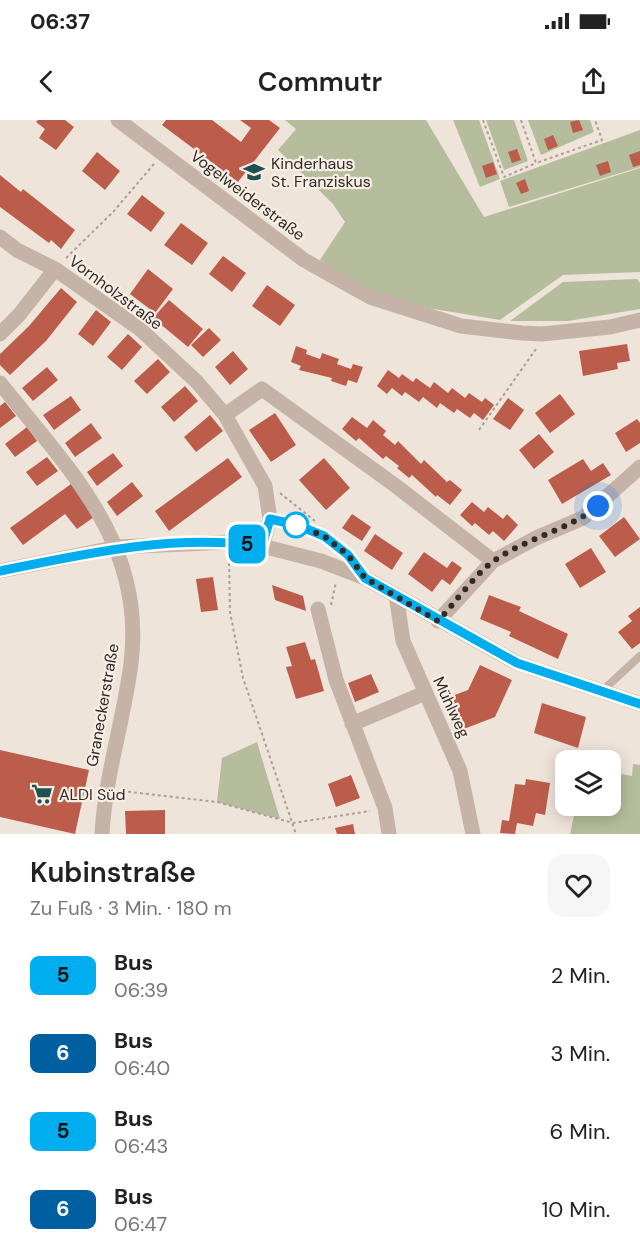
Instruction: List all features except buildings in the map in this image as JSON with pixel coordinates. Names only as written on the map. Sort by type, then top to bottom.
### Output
[{"type":"street","name":"Vogelweiderstraße","points":[[118,120],[304,260],[369,297],[461,326],[522,333],[542,334],[610,327],[640,320]]},
{"type":"street","name":"Vornholzstraße","points":[[0,237],[17,250],[55,269],[140,329],[196,382],[225,415],[265,486],[270,519],[262,546]]},
{"type":"street","points":[[0,334],[20,315],[55,269]]},
{"type":"street","name":"Graneckerstraße","points":[[0,382],[87,492],[118,548],[133,609],[131,661],[107,784],[102,834]]},
{"type":"street","points":[[225,415],[262,389],[396,486],[493,561]]},
{"type":"street","points":[[438,621],[493,561],[536,537],[583,518],[640,467]]},
{"type":"street","points":[[0,571],[118,548],[229,542],[262,546],[338,567],[365,578],[438,621],[517,663],[640,704]]},
{"type":"street","name":"Mühlweg","points":[[396,595],[404,641],[460,771],[473,834]]},
{"type":"street","points":[[318,609],[323,639],[352,724],[385,808],[389,834]]},
{"type":"street","points":[[352,724],[425,693]]},
{"type":"lane","points":[[270,519],[297,525],[324,536],[348,555],[365,578]]},
{"type":"lane","points":[[601,692],[640,656]]},
{"type":"path","points":[[483,120],[504,177],[602,140],[595,120]]},
{"type":"path","points":[[521,120],[536,163]]},
{"type":"path","points":[[55,269],[113,212],[154,164]]},
{"type":"path","points":[[479,430],[537,347]]},
{"type":"path","points":[[265,486],[286,496],[319,524]]},
{"type":"path","points":[[229,542],[230,612],[243,678],[296,834]]},
{"type":"path","points":[[318,609],[333,604],[338,567]]},
{"type":"path","points":[[121,790],[217,802],[293,823],[385,808]]},
{"type":"green space","points":[[285,120],[426,120],[484,217],[640,168],[640,272],[563,275],[500,320],[398,303],[354,282],[320,260],[345,222],[333,204],[278,150],[296,129]]},
{"type":"green space","points":[[453,120],[479,120],[500,179],[480,187]]},
{"type":"green space","points":[[486,120],[514,120],[528,161],[504,170]]},
{"type":"green space","points":[[528,120],[590,120],[594,132],[541,155]]},
{"type":"green space","points":[[640,130],[640,167],[509,207],[500,181]]},
{"type":"green space","points":[[637,279],[640,283],[640,309],[568,321],[510,321],[563,282]]},
{"type":"green space","points":[[257,742],[280,819],[217,802],[222,758]]},
{"type":"green space","points":[[633,764],[640,765],[640,834],[570,834],[574,816],[621,816],[621,774],[632,776]]},
{"type":"bus line","name":"5","points":[[0,571],[118,548],[229,542],[262,546],[270,519],[290,523],[324,536],[348,555],[365,578],[438,621],[517,663],[640,704]]},
{"type":"place","name":"Kinderhaus St. Franziskus","points":[[254,172]]},
{"type":"place","name":"ALDI Süd","points":[[42,794]]},
{"type":"route","points":[[296,525],[324,536],[348,555],[365,578],[438,621],[493,561],[536,537],[583,518],[598,506]]}]
